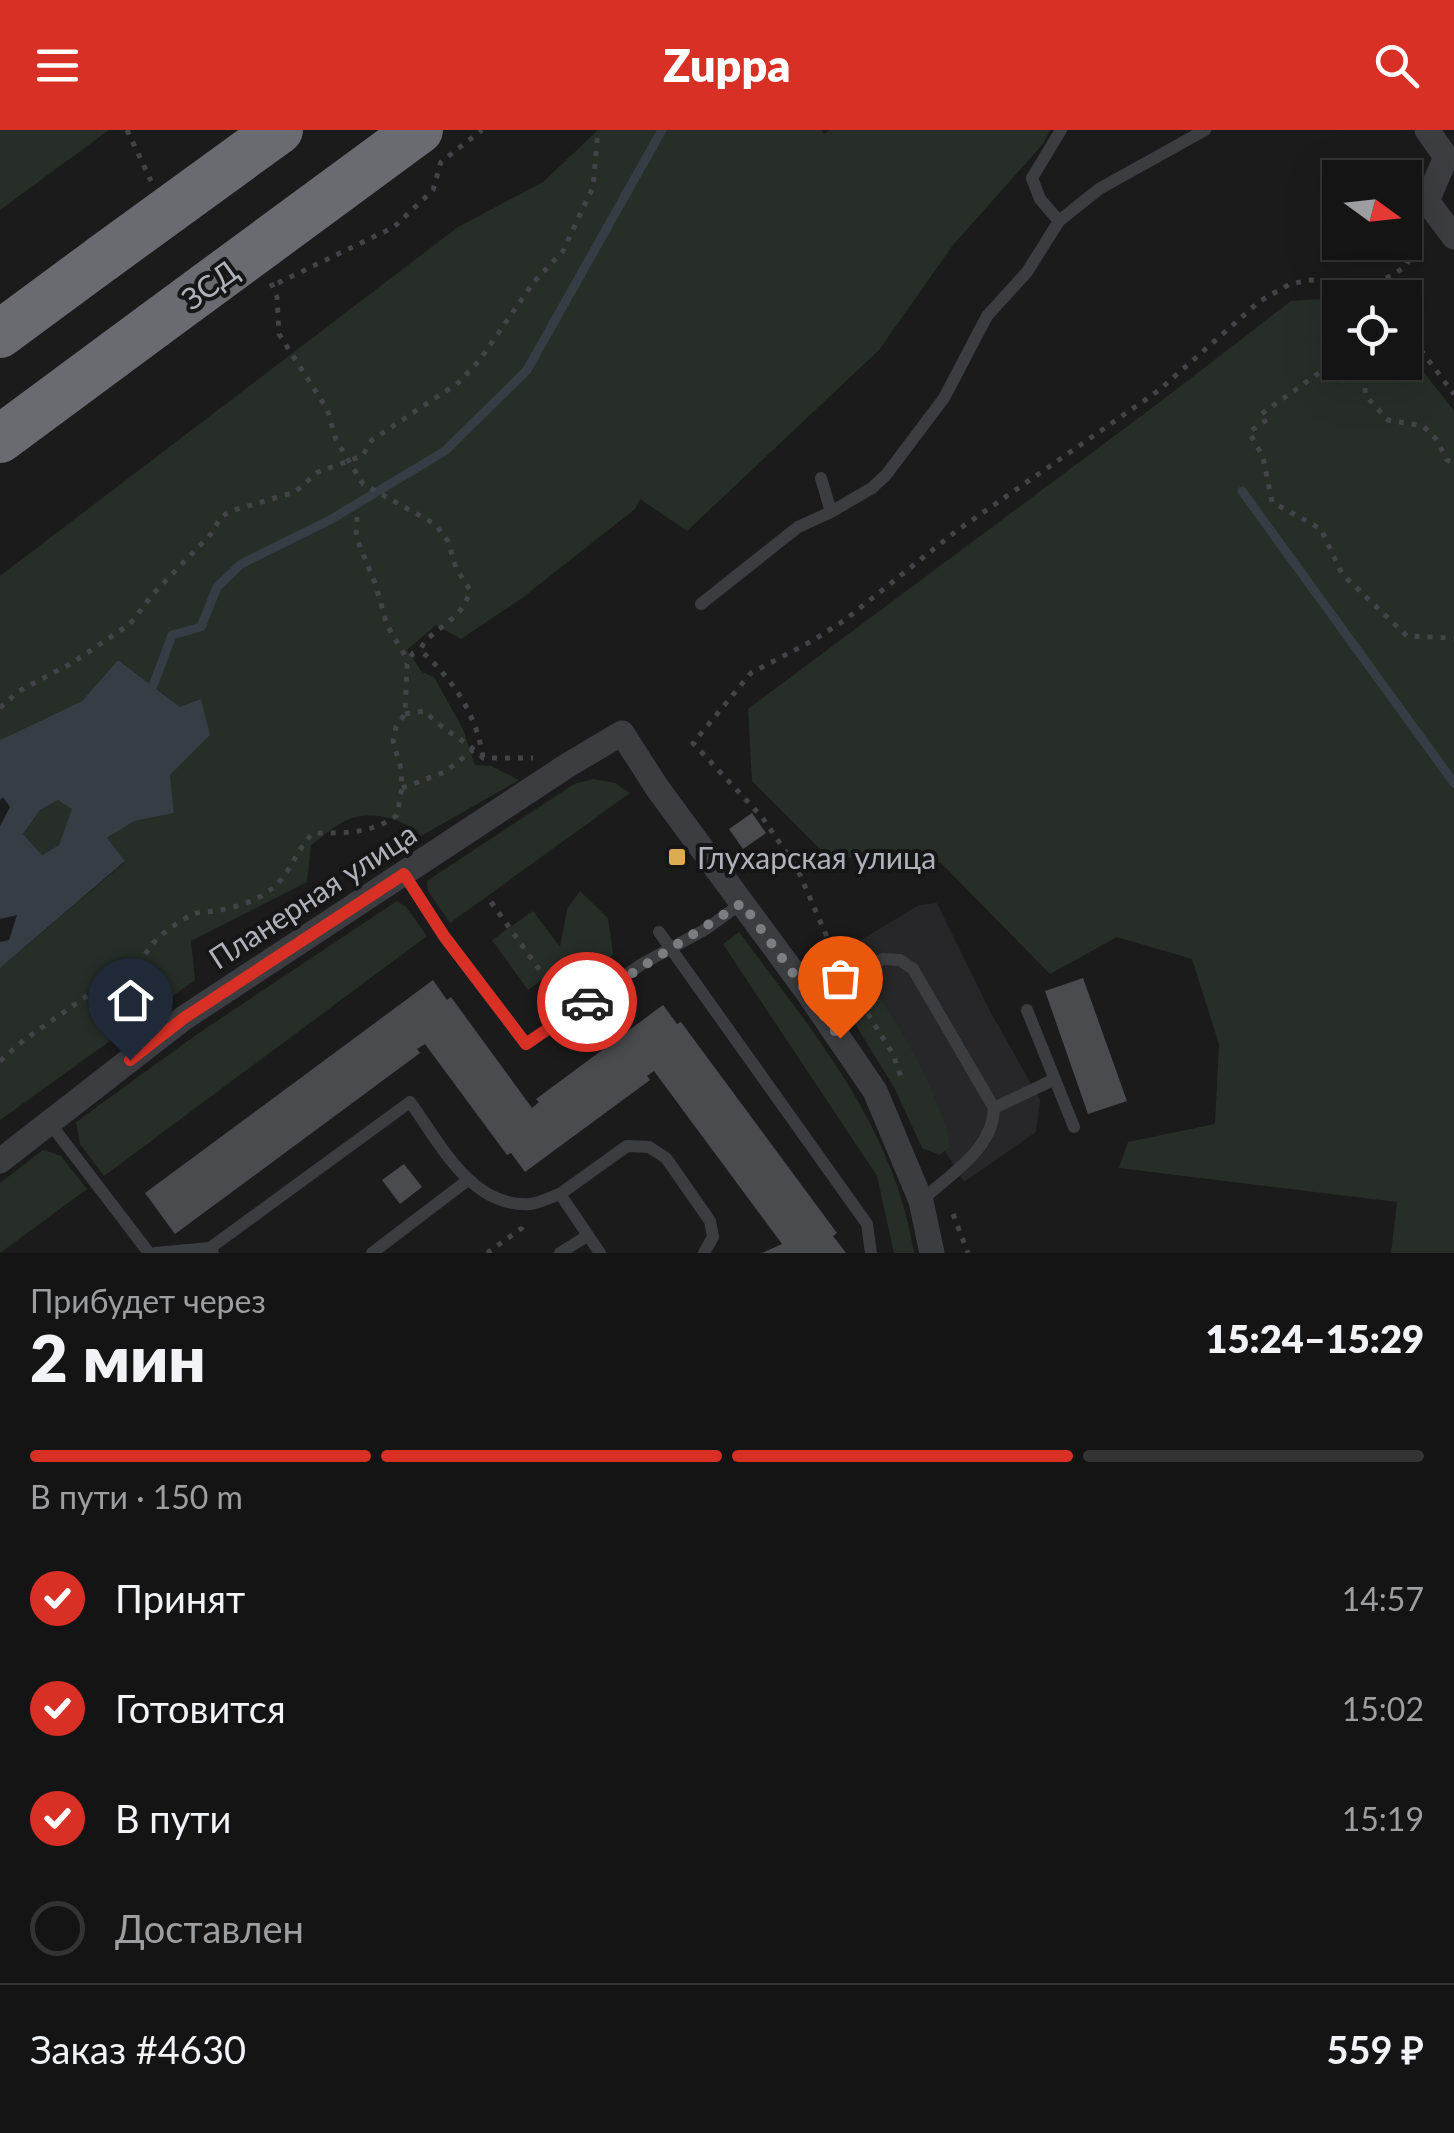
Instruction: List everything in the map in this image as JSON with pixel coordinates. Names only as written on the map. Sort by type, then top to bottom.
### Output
[{"type":"highway","points":[[0,334],[279,130]]},
{"type":"highway","name":"ЗСД","points":[[0,440],[419,130]]},
{"type":"street","points":[[1427,130],[1446,157],[1427,201],[1446,227]]},
{"type":"street","points":[[1439,130],[1454,150]]},
{"type":"street","name":"Планерная улица","points":[[0,1161],[184,1018],[622,733],[742,903]]},
{"type":"street","points":[[742,903],[875,1092],[921,1201],[932,1253]]},
{"type":"lane","points":[[1059,221],[1040,199],[1032,178],[1061,130]]},
{"type":"lane","points":[[701,604],[798,527],[872,488],[916,438],[944,398],[987,316],[1027,272],[1059,221],[1099,189],[1204,130]]},
{"type":"lane","points":[[822,478],[831,512]]},
{"type":"lane","points":[[404,874],[444,936],[526,1044],[742,903]]},
{"type":"lane","points":[[659,932],[866,1224],[871,1253]]},
{"type":"lane","points":[[806,990],[884,959],[900,960],[913,969],[994,1108],[994,1128],[984,1144],[921,1201]]},
{"type":"lane","points":[[1027,1010],[1074,1127]]},
{"type":"lane","points":[[994,1108],[1055,1079]]},
{"type":"lane","points":[[49,1122],[152,1253],[211,1251],[410,1102],[468,1180],[497,1200],[531,1204],[560,1194],[627,1146],[649,1147],[666,1158],[710,1221],[713,1237],[704,1253]]},
{"type":"lane","points":[[372,1253],[468,1180]]},
{"type":"lane","points":[[560,1194],[600,1253]]},
{"type":"lane","points":[[560,1253],[587,1236]]},
{"type":"path","points":[[0,708],[19,692],[130,624],[211,534],[220,518],[231,511],[296,492],[318,472],[362,456],[372,440],[458,383],[479,362],[562,250],[593,188],[598,130]]},
{"type":"path","points":[[1377,280],[1406,266],[1418,237],[1446,227]]},
{"type":"path","points":[[905,1092],[894,1054],[844,975],[797,868],[762,816],[693,744],[751,673],[845,620],[956,532],[1158,391],[1260,301],[1290,284],[1322,281]]},
{"type":"path","points":[[1422,351],[1454,394]]},
{"type":"path","points":[[1322,371],[1260,414],[1264,422],[1249,432],[1262,457],[1272,502],[1321,529],[1342,574],[1406,636],[1454,638]]},
{"type":"path","points":[[1365,380],[1365,395],[1388,420],[1422,426],[1436,439],[1447,460],[1454,463]]},
{"type":"path","points":[[0,1061],[117,975],[131,972],[144,960],[152,944],[185,918],[246,903],[276,885],[300,846],[313,833],[358,832],[384,826],[397,815],[402,769],[393,742],[396,727],[405,714],[408,661],[424,642],[451,622],[467,602],[470,590],[436,524],[363,484],[355,470]]},
{"type":"path","points":[[356,516],[356,537],[387,625],[408,661]]},
{"type":"path","points":[[420,650],[440,669],[469,709],[479,730],[483,758]]},
{"type":"path","points":[[405,714],[425,711],[483,758],[532,758],[548,753]]},
{"type":"path","points":[[402,788],[444,772],[474,749]]},
{"type":"path","points":[[491,902],[570,1013]]},
{"type":"path","points":[[941,1183],[968,1253]]},
{"type":"path","points":[[488,1253],[522,1228],[531,1204]]},
{"type":"shaded area","points":[[0,130],[109,130],[0,210]]},
{"type":"shaded area","points":[[598,130],[821,130],[824,134],[830,130],[1050,130],[1043,144],[953,245],[879,350],[687,531],[640,499],[635,509],[522,598],[461,639],[436,625],[407,650],[422,672],[434,677],[463,729],[475,765],[491,766],[519,780],[421,836],[386,817],[354,817],[336,826],[311,845],[307,882],[191,941],[195,980],[0,1120],[0,968],[125,862],[106,839],[134,820],[174,813],[170,775],[180,707],[118,660],[82,701],[0,740],[0,576],[458,227],[543,182]]},
{"type":"shaded area","points":[[1322,299],[1322,380],[1422,380],[1422,370],[1454,411],[1454,1253],[1391,1253],[1397,1202],[1119,1168],[1128,1142],[1215,1124],[1219,1044],[1192,959],[1117,937],[1050,974],[941,863],[827,856],[752,781],[748,709],[1291,301]]},
{"type":"shaded area","points":[[118,660],[180,707],[201,699],[210,735],[170,775],[174,813],[134,821],[107,838],[125,861],[0,968],[0,942],[9,940],[17,915],[0,919],[0,826],[10,807],[3,797],[0,800],[0,740],[82,701]],"holes":[[[58,800],[72,809],[59,845],[42,855],[23,834],[40,810]]]},
{"type":"shaded area","points":[[593,779],[615,783],[630,793],[450,923],[428,891],[427,881],[574,784]]},
{"type":"shaded area","points":[[58,800],[73,808],[59,845],[42,855],[23,834],[40,810]]},
{"type":"shaded area","points":[[580,891],[608,918],[613,954],[594,980],[570,997],[555,970],[528,990],[492,940],[533,911],[560,947],[567,909]]},
{"type":"shaded area","points":[[397,901],[427,936],[104,1176],[80,1144],[76,1122],[196,1035]]},
{"type":"shaded area","points":[[937,903],[990,1011],[1040,1100],[1036,1132],[964,1182],[828,960],[919,905]]},
{"type":"shaded area","points":[[739,932],[822,1044],[869,1122],[904,1206],[914,1253],[894,1253],[877,1176],[723,944]]},
{"type":"shaded area","points":[[860,988],[872,992],[883,1004],[921,1068],[948,1134],[949,1147],[940,1155],[922,1148],[895,1089],[846,1009],[848,995]]},
{"type":"shaded area","points":[[43,1150],[61,1156],[87,1189],[0,1253],[0,1183]]},
{"type":"building","points":[[752,813],[766,833],[743,849],[729,829]]},
{"type":"building","points":[[1083,978],[1127,1101],[1088,1114],[1045,991]]},
{"type":"building","points":[[433,980],[447,1000],[451,997],[532,1108],[539,1102],[536,1099],[663,1005],[677,1024],[681,1022],[837,1233],[833,1236],[846,1253],[762,1253],[782,1244],[654,1071],[647,1076],[650,1080],[525,1172],[511,1153],[507,1155],[425,1044],[417,1049],[420,1053],[175,1234],[145,1193]]},
{"type":"building","points":[[404,1164],[422,1187],[400,1204],[382,1180]]},
{"type":"waterway","points":[[153,686],[172,635],[201,627],[217,587],[241,564],[330,520],[445,451],[527,370],[662,130]]},
{"type":"waterway","points":[[1242,491],[1454,783]]},
{"type":"way so far","points":[[587,1002],[742,903],[840,1038]]},
{"type":"place","name":"Глухарская улица","points":[[677,857]]},
{"type":"route","points":[[130,1060],[184,1018],[404,874],[444,936],[526,1044],[587,1002]]}]
